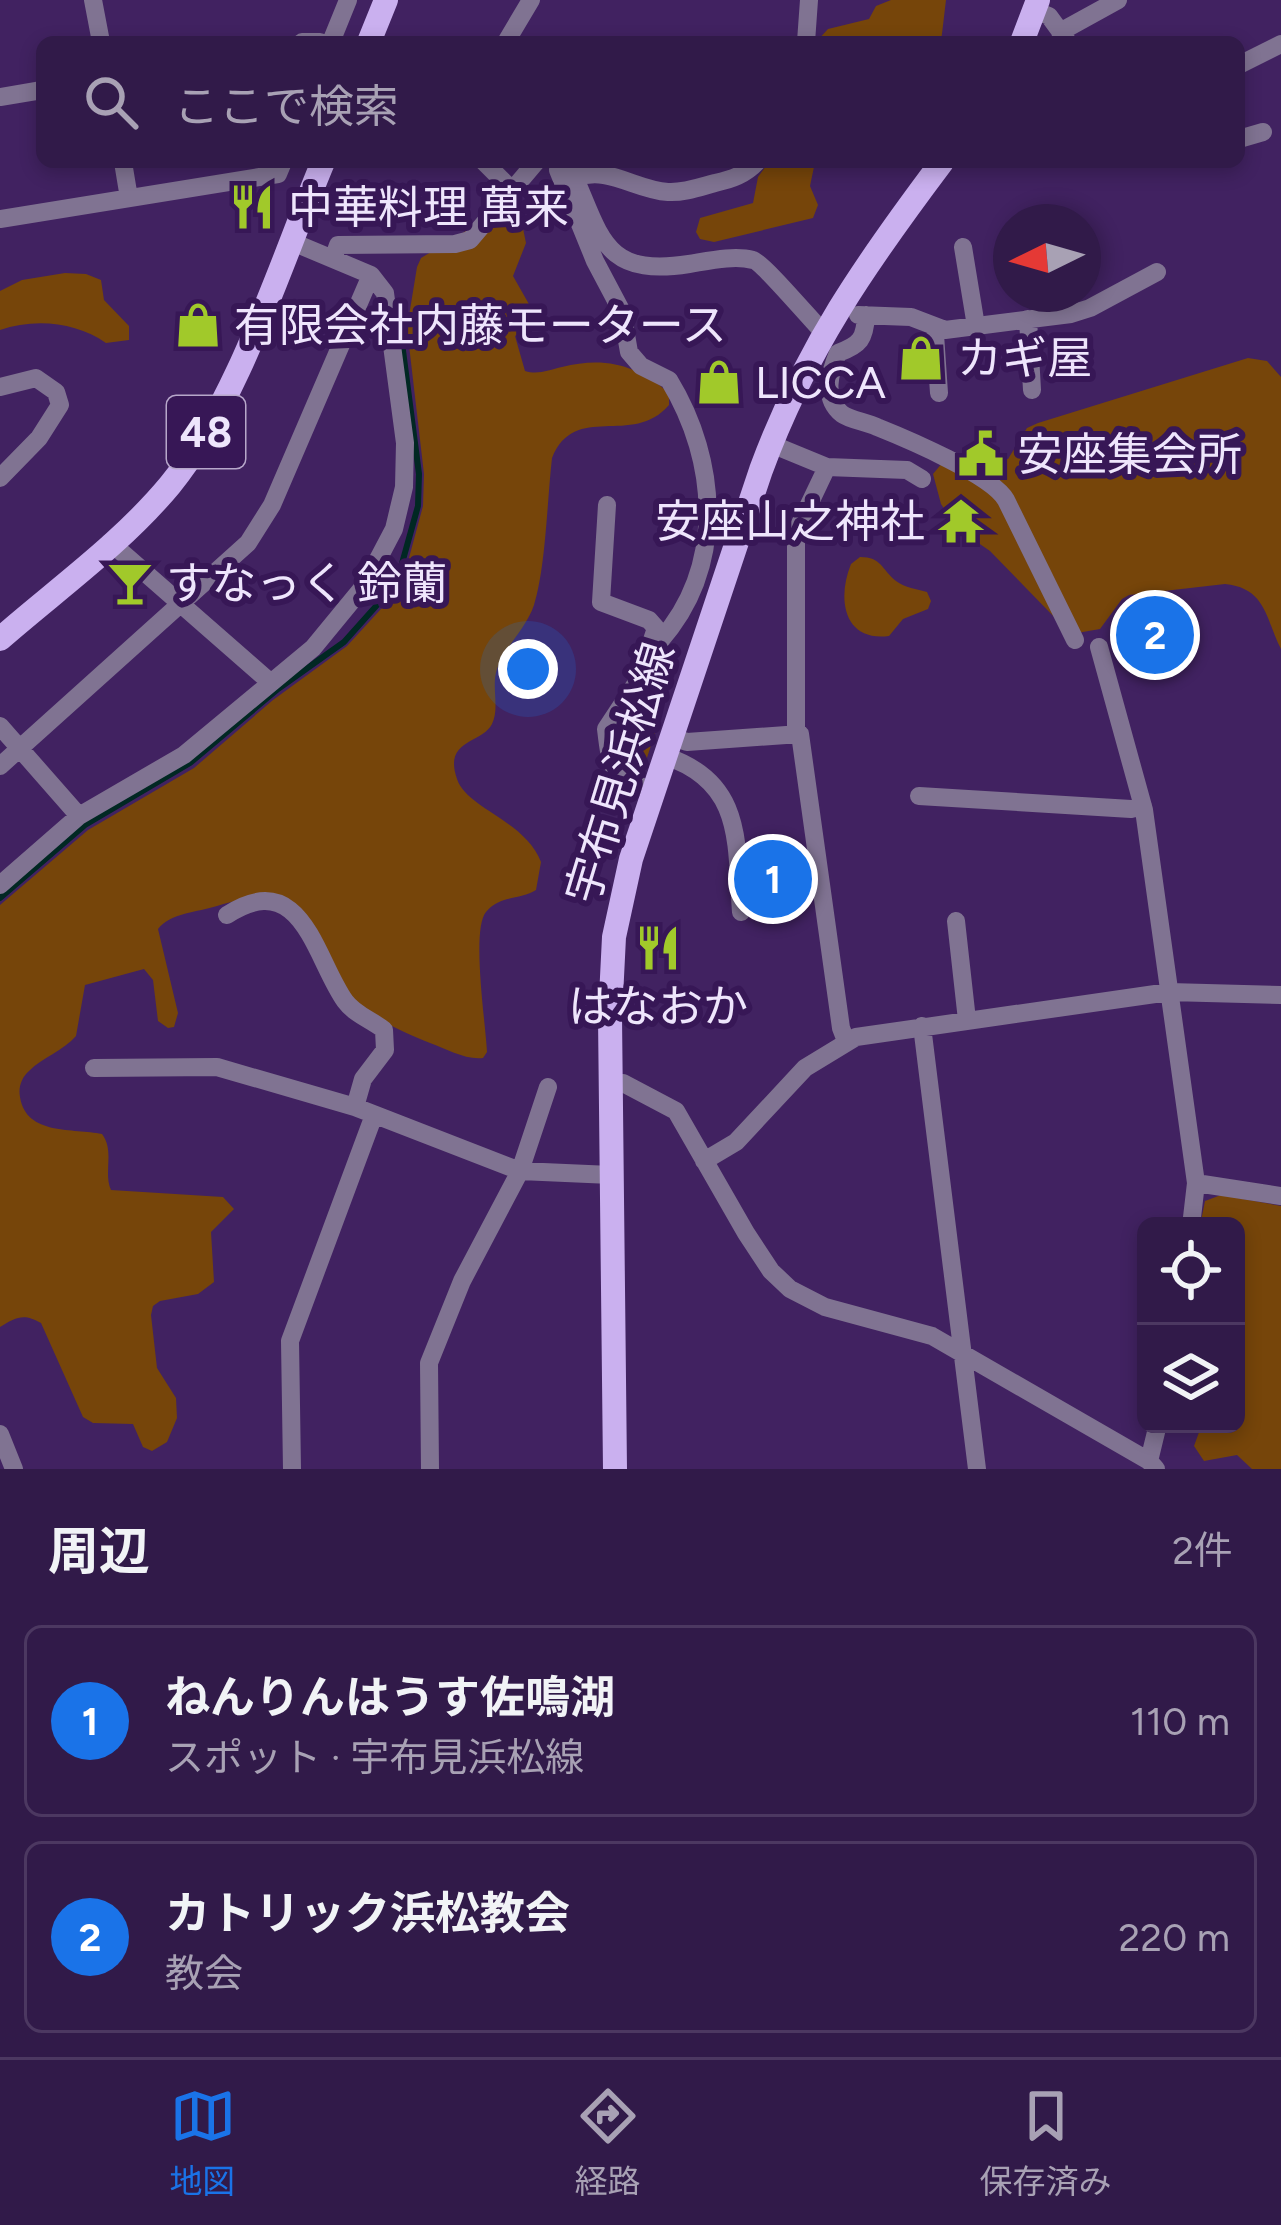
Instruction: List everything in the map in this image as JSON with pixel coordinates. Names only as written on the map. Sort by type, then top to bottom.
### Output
[{"type":"main road","points":[[371,36],[386,0]]},
{"type":"main road","points":[[1024,36],[1036,5]]},
{"type":"main road","name":"48","points":[[0,639],[169,485],[208,430],[320,168]]},
{"type":"main road","name":"宇布見浜松線","points":[[615,1469],[610,988],[624,884],[771,444],[838,306],[932,168]]},
{"type":"street","points":[[93,0],[100,36]]},
{"type":"street","points":[[333,36],[348,0]]},
{"type":"street","points":[[510,36],[531,0]]},
{"type":"street","points":[[806,36],[808,0]]},
{"type":"street","points":[[1065,36],[1118,0]]},
{"type":"street","points":[[1036,5],[1063,36]]},
{"type":"street","points":[[1245,61],[1281,44]]},
{"type":"street","points":[[0,98],[36,91]]},
{"type":"street","points":[[1245,137],[1263,131]]},
{"type":"street","points":[[123,168],[129,198]]},
{"type":"street","points":[[0,218],[278,174],[280,168]]},
{"type":"street","points":[[490,168],[512,190]]},
{"type":"street","points":[[333,259],[338,245],[463,243],[531,168]]},
{"type":"street","points":[[563,168],[558,170],[593,256],[622,312],[629,352],[641,366],[669,380],[709,479],[700,560],[682,615],[659,641],[654,639]]},
{"type":"street","points":[[567,168],[596,226],[626,261],[648,269],[754,260],[823,332]]},
{"type":"street","points":[[570,168],[680,192],[738,177],[749,168]]},
{"type":"street","points":[[0,885],[79,816],[176,762],[313,648],[353,603],[386,549],[400,508],[405,443],[385,293],[371,275],[290,241]]},
{"type":"street","points":[[963,247],[976,326]]},
{"type":"street","points":[[838,306],[853,314],[911,317],[938,328],[976,326],[1080,311],[1157,272]]},
{"type":"street","points":[[0,766],[232,559],[262,525],[371,275]]},
{"type":"street","points":[[866,315],[863,338],[855,347],[838,353],[828,376],[830,393],[841,413],[993,482],[1075,640]]},
{"type":"street","points":[[1028,319],[1033,390]]},
{"type":"street","points":[[938,328],[939,393]]},
{"type":"street","points":[[0,386],[36,378],[56,392],[60,405],[39,438],[0,478]]},
{"type":"street","points":[[771,444],[826,467],[907,470],[922,478]]},
{"type":"street","points":[[796,734],[796,532],[826,467]]},
{"type":"street","points":[[607,505],[601,602],[650,620],[656,628],[639,679],[606,729],[610,766],[623,780],[653,791]]},
{"type":"street","points":[[110,542],[270,682]]},
{"type":"street","points":[[1099,647],[1143,806],[1196,1183],[1192,1217]]},
{"type":"street","points":[[0,726],[79,816]]},
{"type":"street","points":[[669,746],[800,734],[846,1041]]},
{"type":"street","points":[[669,746],[711,781],[730,811],[741,912]]},
{"type":"street","points":[[919,796],[1143,806]]},
{"type":"street","points":[[227,915],[251,903],[291,910],[310,930],[347,1004],[384,1030],[385,1050],[363,1079],[365,1111],[290,1341],[292,1469]]},
{"type":"street","points":[[956,921],[967,1020]]},
{"type":"street","points":[[704,1161],[736,1142],[788,1084],[846,1041],[1169,992],[1281,995]]},
{"type":"street","points":[[922,1026],[977,1469]]},
{"type":"street","points":[[94,1068],[217,1067],[365,1111],[520,1171],[611,1175]]},
{"type":"street","points":[[610,1084],[623,1084],[676,1111],[764,1260],[790,1289],[813,1303],[912,1328],[962,1350],[1152,1465],[1157,1433]]},
{"type":"street","points":[[430,1469],[429,1364],[462,1281],[520,1171],[548,1087]]},
{"type":"street","points":[[1196,1183],[1281,1196]]},
{"type":"street","points":[[0,1433],[14,1469]]},
{"type":"shaded area","points":[[891,0],[946,0],[942,36],[822,36],[828,29],[869,19],[876,6]]},
{"type":"shaded area","points":[[765,168],[814,168],[810,186],[818,205],[813,218],[714,242],[700,239],[696,232],[700,218],[753,203]]},
{"type":"shaded area","points":[[511,204],[519,209],[526,243],[513,276],[538,320],[515,336],[525,371],[592,362],[620,365],[657,383],[669,393],[669,405],[638,423],[589,428],[562,441],[552,458],[544,553],[534,605],[497,669],[492,724],[455,756],[463,789],[523,836],[541,862],[536,890],[497,903],[482,922],[479,957],[487,1052],[483,1058],[463,1056],[376,1017],[350,994],[306,914],[293,903],[250,898],[177,916],[158,929],[178,1013],[174,1027],[158,1021],[153,980],[144,969],[85,985],[76,1036],[29,1071],[20,1086],[24,1110],[41,1124],[102,1134],[108,1147],[111,1190],[223,1197],[234,1209],[211,1232],[214,1282],[198,1294],[153,1306],[157,1368],[176,1398],[177,1418],[167,1442],[152,1451],[143,1447],[133,1424],[93,1423],[83,1417],[41,1323],[20,1318],[0,1327],[0,905],[88,830],[194,768],[273,700],[347,646],[391,598],[406,569],[423,506],[424,474],[407,328],[417,267],[421,258]]},
{"type":"shaded area","points":[[65,273],[101,280],[104,300],[129,326],[129,340],[106,343],[82,330],[55,324],[0,330],[0,291],[22,280]]},
{"type":"shaded area","points":[[1248,358],[1267,361],[1281,377],[1281,649],[1257,599],[1225,584],[1129,595],[1100,629],[1077,633],[1060,623],[990,551],[958,529],[941,504],[933,474],[943,462],[1008,459],[1027,428],[1038,423]]},
{"type":"shaded area","points":[[860,557],[877,561],[907,587],[927,592],[928,609],[903,619],[889,636],[862,632],[853,625],[845,603],[851,564]]},
{"type":"shaded area","points":[[654,719],[659,721],[640,779],[627,774],[615,749]]},
{"type":"shaded area","points":[[1221,1195],[1281,1206],[1281,1469],[1252,1469],[1237,1455],[1204,1461],[1194,1446],[1199,1433],[1245,1433],[1245,1217],[1202,1217],[1205,1201]]},
{"type":"waterway","points":[[0,898],[85,825],[190,763],[278,689],[344,642],[386,595],[401,567],[418,506],[419,474],[399,320]]},
{"type":"place","name":"中華料理 萬来","points":[[252,207]]},
{"type":"place","name":"有限会社内藤モータース","points":[[198,325]]},
{"type":"place","name":"カギ屋","points":[[921,358]]},
{"type":"place","name":"LICCA","points":[[719,382]]},
{"type":"place","name":"安座集会所","points":[[981,454]]},
{"type":"place","name":"安座山之神社","points":[[961,521]]},
{"type":"place","name":"すなっく 鈴蘭","points":[[130,583]]},
{"type":"place","name":"カトリック浜松教会","points":[[1155,635]]},
{"type":"place","name":"ねんりんはうす佐鳴湖","points":[[773,879]]},
{"type":"place","name":"はなおか","points":[[658,948]]}]
